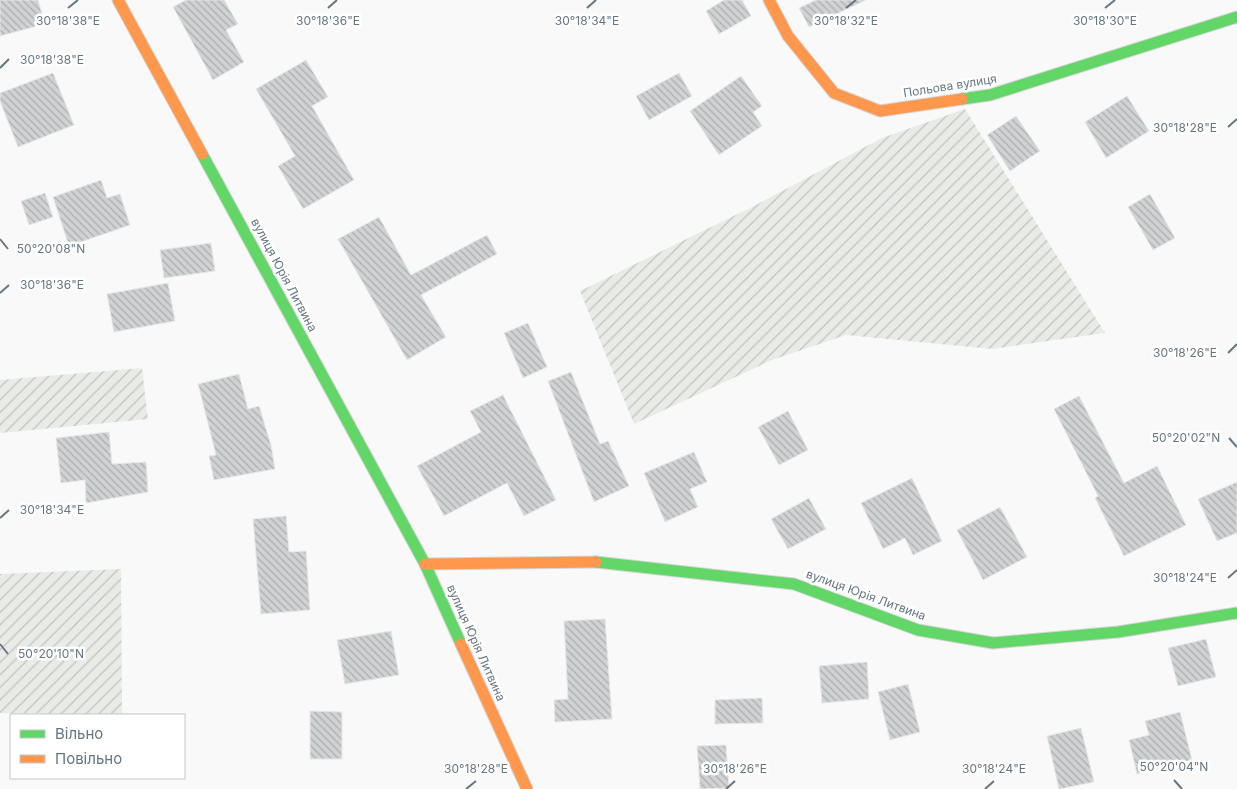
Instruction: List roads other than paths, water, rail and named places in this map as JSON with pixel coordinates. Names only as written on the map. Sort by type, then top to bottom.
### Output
[{"type":"street","name":"вулиця Юрія Литвина","points":[[118,0],[425,564],[527,789]]},
{"type":"street","name":"Польова вулиця","points":[[769,0],[788,36],[834,93],[880,111],[990,95],[1237,17]]},
{"type":"street","name":"вулиця Юрія Литвина","points":[[425,564],[603,562],[794,584],[918,630],[993,643],[1118,632],[1237,613]]}]
